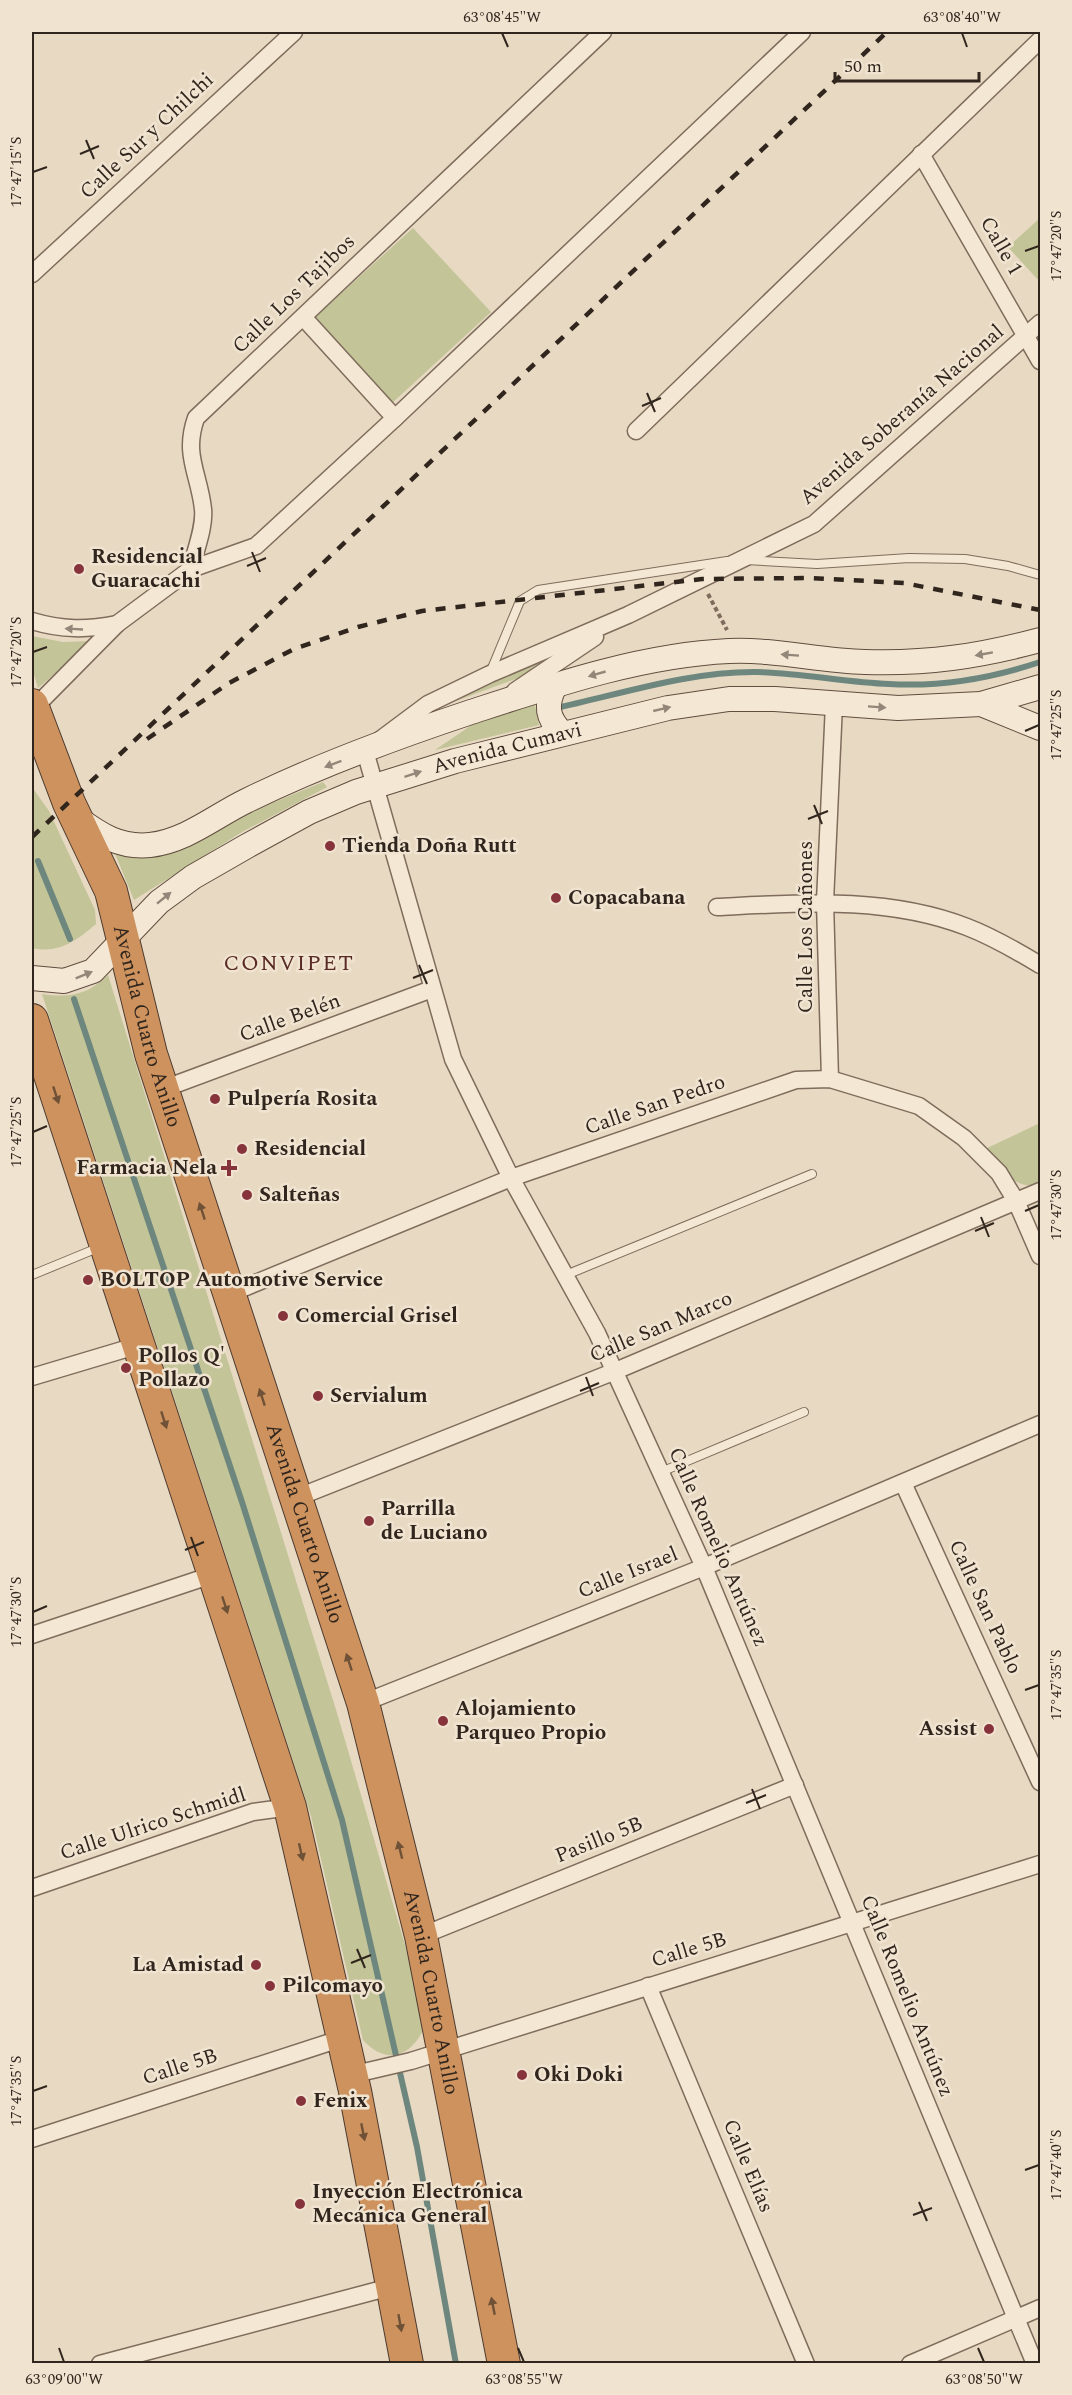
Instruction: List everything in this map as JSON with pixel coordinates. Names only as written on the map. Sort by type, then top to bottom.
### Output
[{"type":"highway","name":"Avenida Cuarto Anillo","points":[[32,708],[77,818],[111,891],[143,1025],[363,1703],[420,1936],[504,2364]]},
{"type":"highway","points":[[32,1020],[38,1061],[106,1244],[290,1807],[351,2074],[394,2286],[407,2364]]},
{"type":"main road","name":"Avenida Cumavi","points":[[77,818],[94,831],[119,844],[151,845],[166,842],[184,835],[245,801],[365,751],[555,686],[611,670],[676,657],[739,651],[865,662],[932,661],[986,655],[1041,640]]},
{"type":"main road","points":[[555,686],[549,698],[548,711],[552,724],[562,734]]},
{"type":"main road","name":"Avenida Cumavi","points":[[32,978],[57,981],[79,977],[105,962],[159,902],[194,877],[309,812],[376,786],[455,760],[668,708],[729,699],[775,699],[898,708],[981,704],[1041,687]]},
{"type":"main road","points":[[981,704],[1041,728]]},
{"type":"street","name":"Calle Sur y Chilchi","points":[[32,273],[294,32]]},
{"type":"street","name":"Calle Los Tajibos","points":[[191,569],[204,511],[190,450],[190,435],[196,418],[603,32]]},
{"type":"street","points":[[32,708],[117,624],[191,569],[256,546],[395,418],[802,32]]},
{"type":"street","points":[[636,431],[1041,40]]},
{"type":"street","name":"Calle 1","points":[[921,154],[1041,361]]},
{"type":"street","points":[[303,317],[395,418]]},
{"type":"street","name":"Avenida Soberanía Nacional","points":[[365,751],[428,704],[490,674],[628,615],[814,524],[1041,323]]},
{"type":"street","name":"Avenida Soberanía Nacional","points":[[497,704],[628,615]]},
{"type":"street","points":[[32,621],[64,629],[86,630],[117,624]]},
{"type":"street","name":"Calle Los Cañones","points":[[830,1079],[825,902],[834,704]]},
{"type":"street","name":"Calle Romelio Antúnez","points":[[365,751],[453,1059],[511,1178],[597,1333],[704,1567],[1035,2364]]},
{"type":"street","points":[[717,907],[825,902],[921,913],[967,927],[1041,965]]},
{"type":"street","name":"Calle Belén","points":[[163,1089],[432,989]]},
{"type":"street","name":"Calle San Pedro","points":[[229,1294],[511,1178],[796,1080],[830,1079],[919,1106],[964,1138],[999,1173],[1016,1201],[1041,1256]]},
{"type":"street","name":"Calle San Marco","points":[[296,1498],[613,1372],[1041,1191]]},
{"type":"street","points":[[32,1377],[139,1345]]},
{"type":"street","name":"Calle Israel","points":[[363,1703],[704,1567],[1041,1424]]},
{"type":"street","name":"Calle San Pablo","points":[[903,1483],[1041,1782]]},
{"type":"street","points":[[32,1635],[215,1574]]},
{"type":"street","name":"Pasillo 5B","points":[[420,1936],[795,1785]]},
{"type":"street","name":"Calle Ulrico Schmidl","points":[[32,1888],[253,1812],[290,1807]]},
{"type":"street","name":"Calle 5B","points":[[351,2074],[411,2061],[1041,1864]]},
{"type":"street","name":"Calle Elías","points":[[648,1986],[806,2364]]},
{"type":"street","name":"Calle 5B","points":[[32,2139],[343,2038]]},
{"type":"street","points":[[99,2364],[394,2286]]},
{"type":"street","points":[[910,2364],[1041,2308]]},
{"type":"lane","points":[[490,674],[520,601],[538,590],[740,560],[818,564],[909,558],[965,559],[1008,566],[1041,575]]},
{"type":"lane","points":[[566,1275],[812,1174]]},
{"type":"lane","points":[[32,1275],[106,1244]]},
{"type":"lane","points":[[661,1472],[804,1412]]},
{"type":"path","points":[[702,579],[717,616],[739,651]]},
{"type":"green space","points":[[1040,218],[1040,282],[1008,247]]},
{"type":"green space","points":[[413,228],[491,312],[391,404],[313,319]]},
{"type":"green space","points":[[32,636],[63,642],[92,641],[38,688],[32,668]]},
{"type":"green space","points":[[574,643],[529,674],[434,709]]},
{"type":"green space","points":[[534,700],[539,725],[435,750],[485,716]]},
{"type":"green space","points":[[323,782],[327,787],[242,832],[134,900],[114,851],[126,856],[137,857],[160,854],[248,813]]},
{"type":"green space","points":[[32,787],[49,811],[95,910],[96,924],[74,941],[58,948],[32,948]]},
{"type":"green space","points":[[108,975],[337,1713],[427,2020],[416,2041],[401,2053],[383,2054],[363,2040],[311,1816],[42,994],[61,996],[85,991]]},
{"type":"green space","points":[[1040,1123],[1040,1183],[1023,1185],[1002,1170],[985,1149]]},
{"type":"waterway","points":[[556,708],[656,684],[706,675],[757,672],[908,685],[947,683],[985,677],[1040,662]]},
{"type":"waterway","points":[[38,861],[70,939]]},
{"type":"waterway","points":[[74,999],[242,1502],[342,1820],[417,2147],[456,2364]]},
{"type":"railway","points":[[32,837],[887,32]]},
{"type":"railway","points":[[147,739],[229,683],[294,649],[358,627],[422,611],[702,579],[810,578],[904,583],[1040,610]]},
{"type":"place","name":"Residencial Guaracachi","points":[[79,569]]},
{"type":"place","name":"Tienda Doña Rutt","points":[[330,846]]},
{"type":"place","name":"Copacabana","points":[[556,898]]},
{"type":"place","name":"Pulpería Rosita","points":[[215,1099]]},
{"type":"place","name":"Residencial","points":[[242,1149]]},
{"type":"place","name":"Farmacia Nela","points":[[229,1168]]},
{"type":"place","name":"Salteñas","points":[[247,1195]]},
{"type":"place","name":"BOLTOP Automotive Service","points":[[88,1280]]},
{"type":"place","name":"Comercial Grisel","points":[[283,1316]]},
{"type":"place","name":"Pollos Q' Pollazo","points":[[126,1368]]},
{"type":"place","name":"Servialum","points":[[318,1396]]},
{"type":"place","name":"Parrilla de Luciano","points":[[369,1521]]},
{"type":"place","name":"Alojamiento Parqueo Propio","points":[[443,1721]]},
{"type":"place","name":"Assist","points":[[989,1729]]},
{"type":"place","name":"La Amistad","points":[[256,1965]]},
{"type":"place","name":"Pilcomayo","points":[[270,1986]]},
{"type":"place","name":"Oki Doki","points":[[522,2075]]},
{"type":"place","name":"Fenix","points":[[301,2101]]},
{"type":"place","name":"Inyección Electrónica Mecánica General","points":[[300,2204]]},
{"type":"district","name":"CONVIPET","points":[[289,963]]}]
